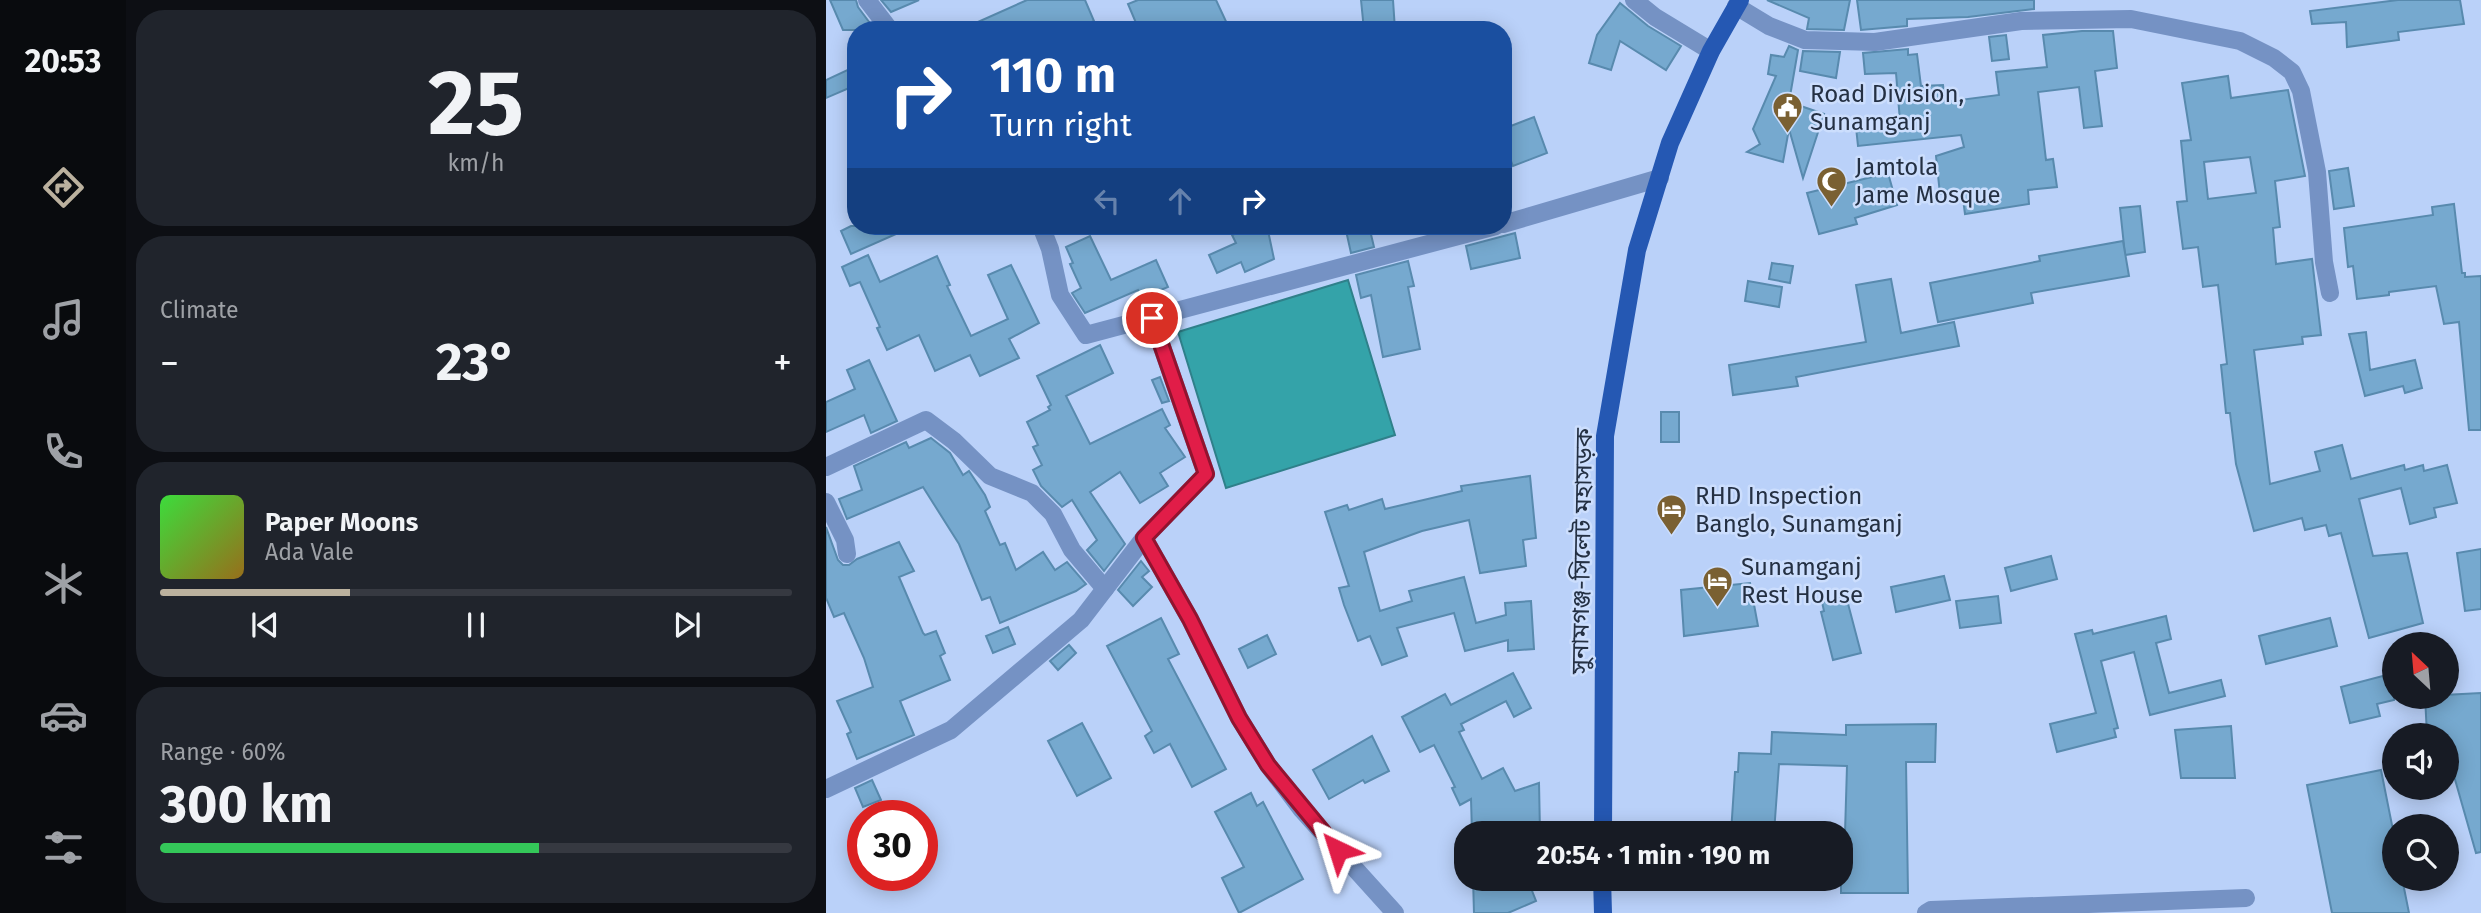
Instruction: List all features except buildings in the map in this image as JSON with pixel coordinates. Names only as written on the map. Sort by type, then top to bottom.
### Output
[{"type":"main road","name":"সুনামগঞ্জ-সিলেট মহাসড়ক","points":[[1603,821],[1605,436],[1637,250],[1670,144],[1711,51],[1738,3]]},
{"type":"main road","points":[[1602,891],[1603,913]]},
{"type":"street","points":[[867,0],[883,21]]},
{"type":"street","points":[[1634,0],[1655,17],[1711,51]]},
{"type":"street","points":[[1738,3],[1769,26],[1805,40],[1875,43],[2021,21],[2131,19],[2240,41],[2274,58],[2291,72],[2301,91],[2317,172],[2324,262],[2330,293]]},
{"type":"street","points":[[1512,220],[1660,178]]},
{"type":"street","points":[[1045,235],[1051,248],[1060,295],[1086,335],[1462,235]]},
{"type":"street","points":[[826,789],[951,730],[1081,620],[1144,538],[1206,474],[1152,318]]},
{"type":"street","points":[[826,467],[926,419],[954,441],[990,476],[1032,493],[1054,514],[1072,550],[1105,589]]},
{"type":"street","points":[[826,502],[845,540],[847,554]]},
{"type":"street","points":[[1144,538],[1190,619],[1239,718],[1268,765],[1303,810],[1395,913]]},
{"type":"street","points":[[1926,913],[1931,910],[2246,898]]},
{"type":"shaded area","points":[[1348,280],[1395,435],[1226,488],[1178,332]]},
{"type":"place","name":"Road Division, Sunamganj","points":[[1787,135]]},
{"type":"place","name":"Jamtola Jame Mosque","points":[[1832,208]]},
{"type":"place","name":"RHD Inspection Banglo, Sunamganj","points":[[1672,537]]},
{"type":"place","name":"Sunamganj Rest House","points":[[1718,608]]},
{"type":"route","points":[[1152,318],[1206,474],[1144,538],[1190,619],[1239,718],[1268,765],[1338,850]]}]
